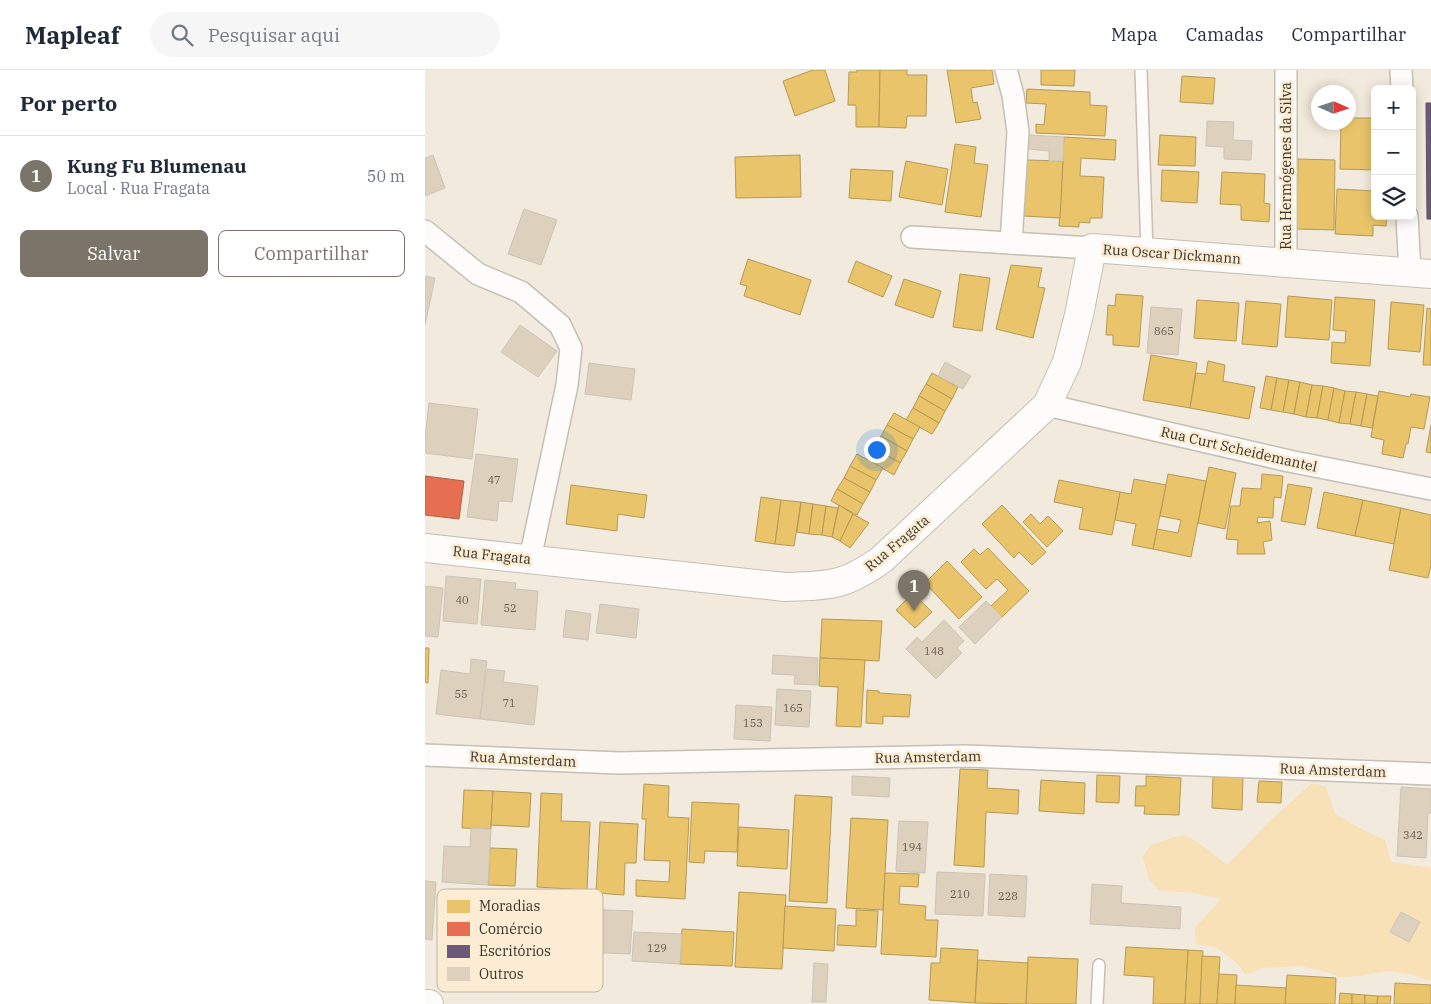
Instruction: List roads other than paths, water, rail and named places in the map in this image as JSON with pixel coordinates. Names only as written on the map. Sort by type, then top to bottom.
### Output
[{"type":"street","points":[[1006,70],[1013,95],[1018,132],[1011,243]]},
{"type":"street","name":"Rua Hermógenes da Silva","points":[[1286,70],[1286,263]]},
{"type":"street","points":[[1401,70],[1402,85]]},
{"type":"street","points":[[1408,220],[1421,273]]},
{"type":"street","points":[[425,231],[478,274],[521,292],[560,325],[571,348],[567,385],[530,559]]},
{"type":"street","name":"Rua Oscar Dickmann","points":[[912,237],[1092,248],[1421,273]]},
{"type":"street","name":"Rua Fragata","points":[[425,548],[785,587],[815,586],[840,582],[859,574],[881,560],[1047,405],[1067,362],[1079,315],[1092,248]]},
{"type":"street","name":"Rua Curt Scheidemantel","points":[[1047,405],[1289,461],[1431,490]]},
{"type":"street","name":"Rua Amsterdam","points":[[425,754],[619,763],[967,756],[1431,774]]},
{"type":"lane","points":[[1141,70],[1147,252]]},
{"type":"lane","points":[[1097,1004],[1099,965]]},
{"type":"place","name":"Kung Fu Blumenau","points":[[914,611]]}]
